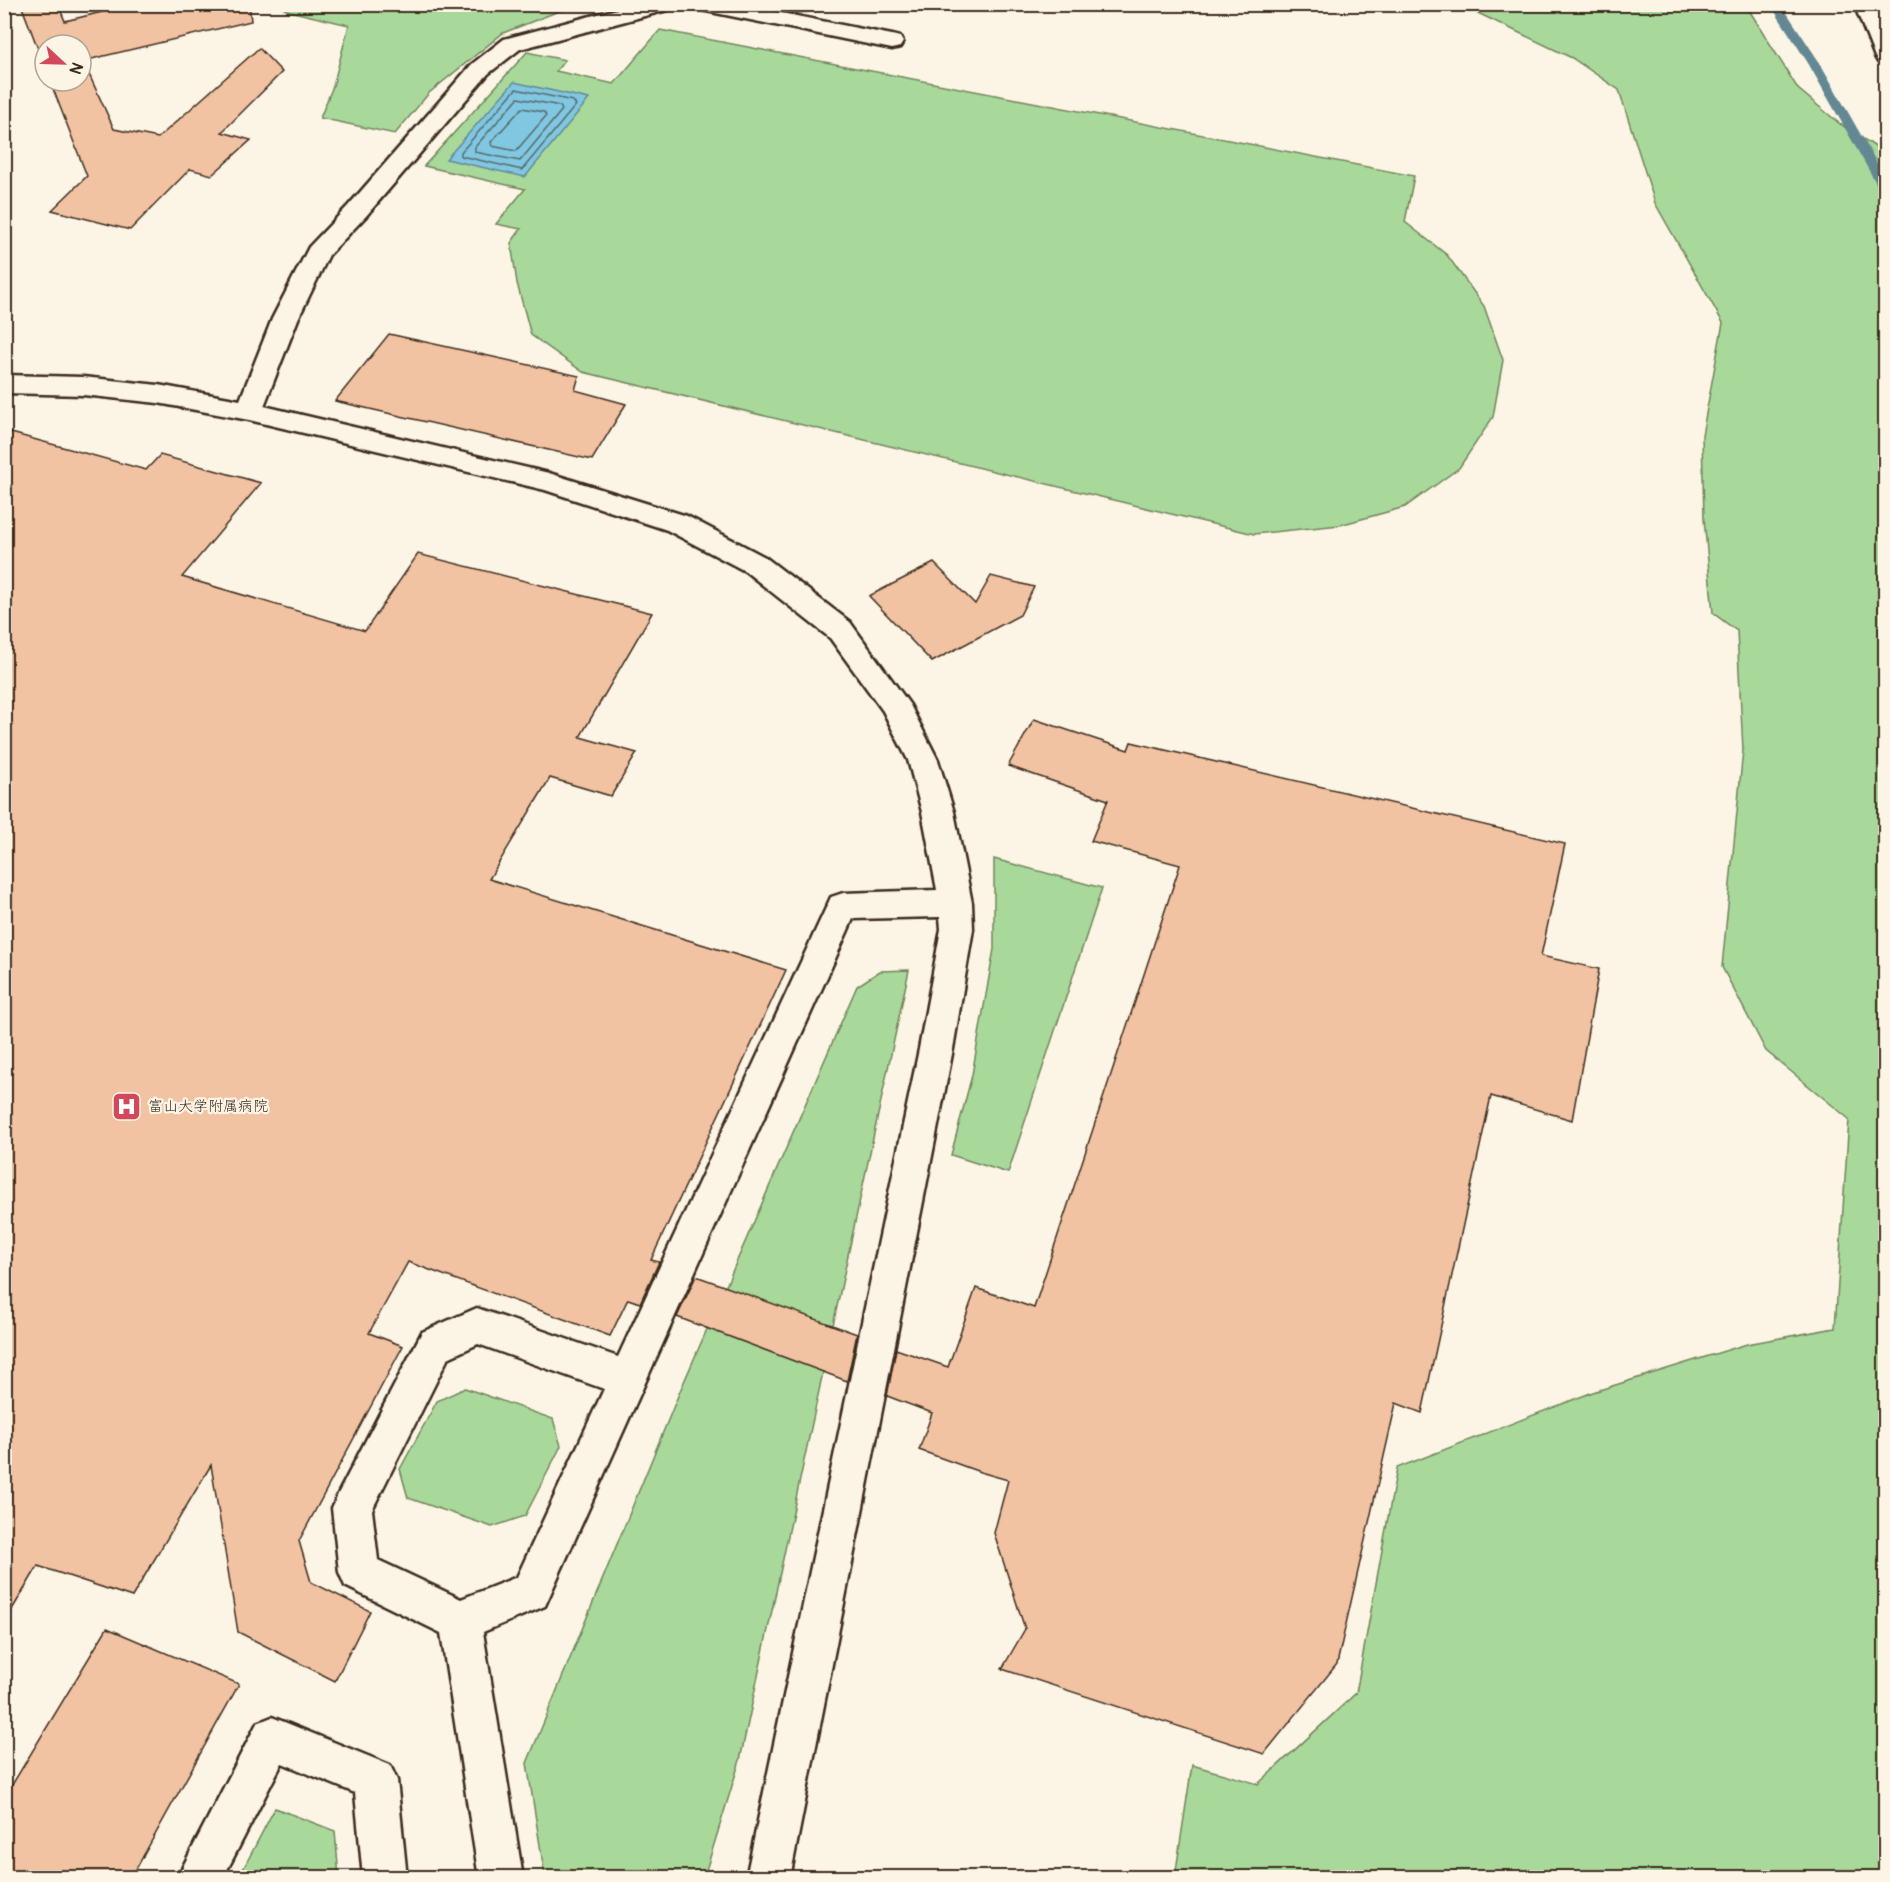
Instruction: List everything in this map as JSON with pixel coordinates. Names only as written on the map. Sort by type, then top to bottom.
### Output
[{"type":"street","points":[[249,411],[285,319],[318,252],[357,211],[480,69],[512,44],[663,4]]},
{"type":"street","points":[[701,4],[892,42]]},
{"type":"street","points":[[1865,4],[1886,57]]},
{"type":"street","points":[[4,384],[83,386],[137,392],[249,411],[549,482],[677,524],[755,564],[840,630],[895,705],[926,771],[938,812],[956,903],[957,929],[936,1049],[768,1878]]},
{"type":"street","points":[[628,1379],[477,1326],[435,1345],[352,1508],[359,1572],[460,1620],[531,1592],[628,1379],[843,906],[956,903]]},
{"type":"street","points":[[460,1620],[501,1878]]},
{"type":"street","points":[[199,1878],[272,1738],[375,1780],[385,1878]]},
{"type":"green space","points":[[277,5],[590,5],[559,11],[503,33],[429,93],[395,134],[320,118],[333,86],[349,25],[289,11]]},
{"type":"green space","points":[[768,5],[858,5],[790,14]]},
{"type":"green space","points":[[1461,5],[1746,5],[1798,89],[1840,124],[1885,153],[1885,1877],[1175,1877],[1192,1765],[1258,1784],[1356,1693],[1397,1468],[1593,1392],[1747,1344],[1835,1328],[1849,1119],[1766,1051],[1722,967],[1743,750],[1737,631],[1713,613],[1704,519],[1702,435],[1723,323],[1655,203],[1619,90],[1572,58]]},
{"type":"green space","points":[[660,30],[1414,176],[1405,222],[1447,255],[1484,306],[1503,360],[1493,417],[1459,468],[1405,507],[1340,525],[1254,534],[583,372],[531,335],[517,283],[511,243],[521,229],[496,224],[525,189],[424,166],[527,52],[565,60],[556,71],[614,84]]},
{"type":"green space","points":[[994,859],[1102,888],[1008,1173],[951,1155],[972,1075],[994,949]]},
{"type":"green space","points":[[909,970],[740,1760],[704,1877],[545,1877],[527,1763],[680,1391],[857,986],[880,971]]},
{"type":"green space","points":[[465,1388],[553,1419],[561,1446],[525,1516],[492,1527],[408,1498],[400,1469],[437,1401]]},
{"type":"green space","points":[[275,1808],[335,1831],[339,1877],[239,1877]]},
{"type":"water","points":[[514,82],[589,99],[525,177],[446,159]]},
{"type":"building","points":[[28,4],[58,4],[65,21],[135,4],[249,4],[251,21],[93,59],[93,33],[33,33],[33,36],[22,7]]},
{"type":"building","points":[[259,48],[282,72],[222,132],[251,140],[212,175],[190,169],[130,230],[52,210],[87,176],[55,93],[93,93],[93,83],[114,129],[158,138]]},
{"type":"building","points":[[389,334],[579,376],[575,390],[626,404],[592,460],[335,401]]},
{"type":"building","points":[[4,431],[146,470],[160,455],[261,483],[182,577],[365,631],[418,554],[652,613],[580,737],[637,753],[611,796],[550,778],[489,879],[786,970],[651,1260],[659,1262],[640,1303],[628,1299],[610,1336],[408,1262],[369,1333],[403,1346],[299,1541],[311,1582],[370,1611],[335,1681],[238,1632],[211,1465],[132,1597],[38,1566],[4,1623]]},
{"type":"building","points":[[934,563],[975,604],[991,576],[1034,587],[1020,615],[932,662],[869,596]]},
{"type":"building","points":[[1034,719],[1128,750],[1131,742],[1565,844],[1541,956],[1599,969],[1572,1120],[1491,1096],[1422,1413],[1396,1403],[1337,1664],[1264,1754],[1002,1669],[1025,1629],[994,1533],[1008,1480],[919,1450],[932,1413],[887,1396],[896,1349],[948,1367],[976,1288],[1034,1308],[1180,865],[1091,841],[1108,800],[1008,766]]},
{"type":"building","points":[[696,1276],[857,1334],[847,1381],[677,1317]]},
{"type":"building","points":[[107,1628],[239,1684],[131,1878],[4,1878],[4,1798]]},
{"type":"waterway","points":[[1775,4],[1814,63],[1886,190]]},
{"type":"place","name":"富山大学附属病院","points":[[127,1106]]}]
